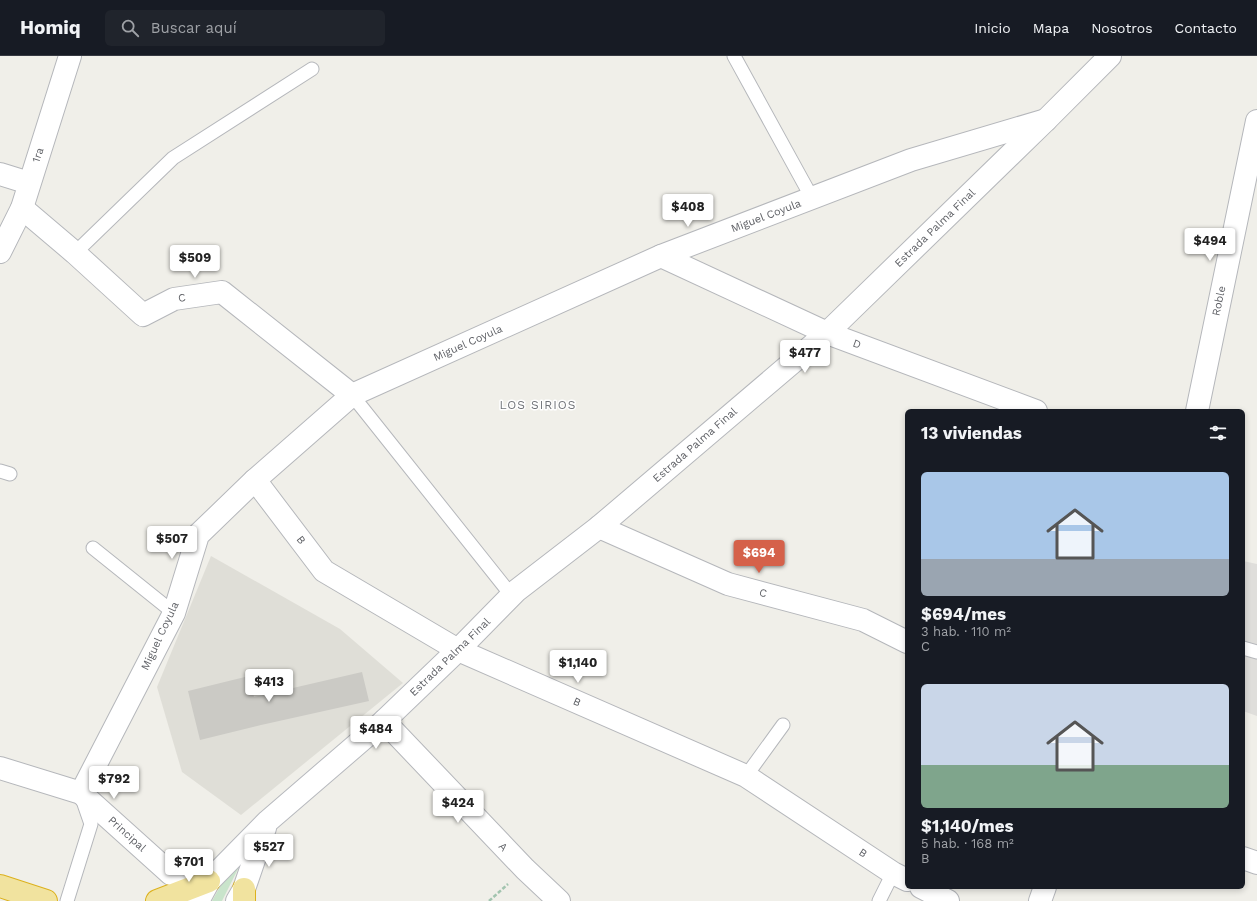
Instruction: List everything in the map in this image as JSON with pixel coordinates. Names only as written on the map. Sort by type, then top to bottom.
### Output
[{"type":"highway","points":[[157,901],[209,881]]},
{"type":"highway","points":[[0,886],[46,901]]},
{"type":"street","name":"1ra","points":[[0,252],[22,208],[70,56]]},
{"type":"street","name":"Estrada Palma Final","points":[[198,901],[209,881],[268,821],[384,720],[458,650],[512,596],[599,527],[826,333],[1110,56]]},
{"type":"street","name":"Miguel Coyula","points":[[81,793],[174,613],[198,535],[255,480],[352,395],[661,256],[911,160],[1046,120]]},
{"type":"street","name":"Roble","points":[[1197,409],[1257,121]]},
{"type":"street","points":[[0,174],[30,183]]},
{"type":"street","name":"C","points":[[22,208],[75,253],[143,315],[174,299],[222,292],[352,395]]},
{"type":"street","name":"D","points":[[661,256],[826,333],[1031,409]]},
{"type":"street","name":"B","points":[[255,480],[324,570],[458,650],[746,776],[900,876]]},
{"type":"street","name":"C","points":[[599,527],[728,584],[863,620],[905,641]]},
{"type":"street","name":"A","points":[[384,720],[525,869],[559,901]]},
{"type":"street","name":"Principal","points":[[0,768],[81,793],[171,874],[209,881]]},
{"type":"street","points":[[242,897],[268,821]]},
{"type":"street","points":[[1245,859],[1257,863]]},
{"type":"street","points":[[925,889],[948,901]]},
{"type":"street","points":[[1040,901],[1044,889]]},
{"type":"lane","points":[[734,56],[812,198]]},
{"type":"lane","points":[[75,253],[173,158],[312,68]]},
{"type":"lane","points":[[352,395],[512,596]]},
{"type":"lane","points":[[93,548],[174,613]]},
{"type":"lane","points":[[1245,649],[1257,652]]},
{"type":"lane","points":[[746,776],[783,725]]},
{"type":"lane","points":[[67,901],[91,824],[81,793]]},
{"type":"lane","points":[[879,901],[900,876]]},
{"type":"shaded area","points":[[211,556],[340,629],[403,683],[241,815],[182,772],[157,687]]},
{"type":"shaded area","points":[[1245,561],[1257,564],[1257,716],[1245,712]]},
{"type":"green space","points":[[246,853],[222,901],[212,901],[226,876]]},
{"type":"building","points":[[362,672],[369,701],[200,740],[188,691],[249,676],[254,697]]},
{"type":"district","name":"LOS SIRIOS","points":[[538,405]]}]
